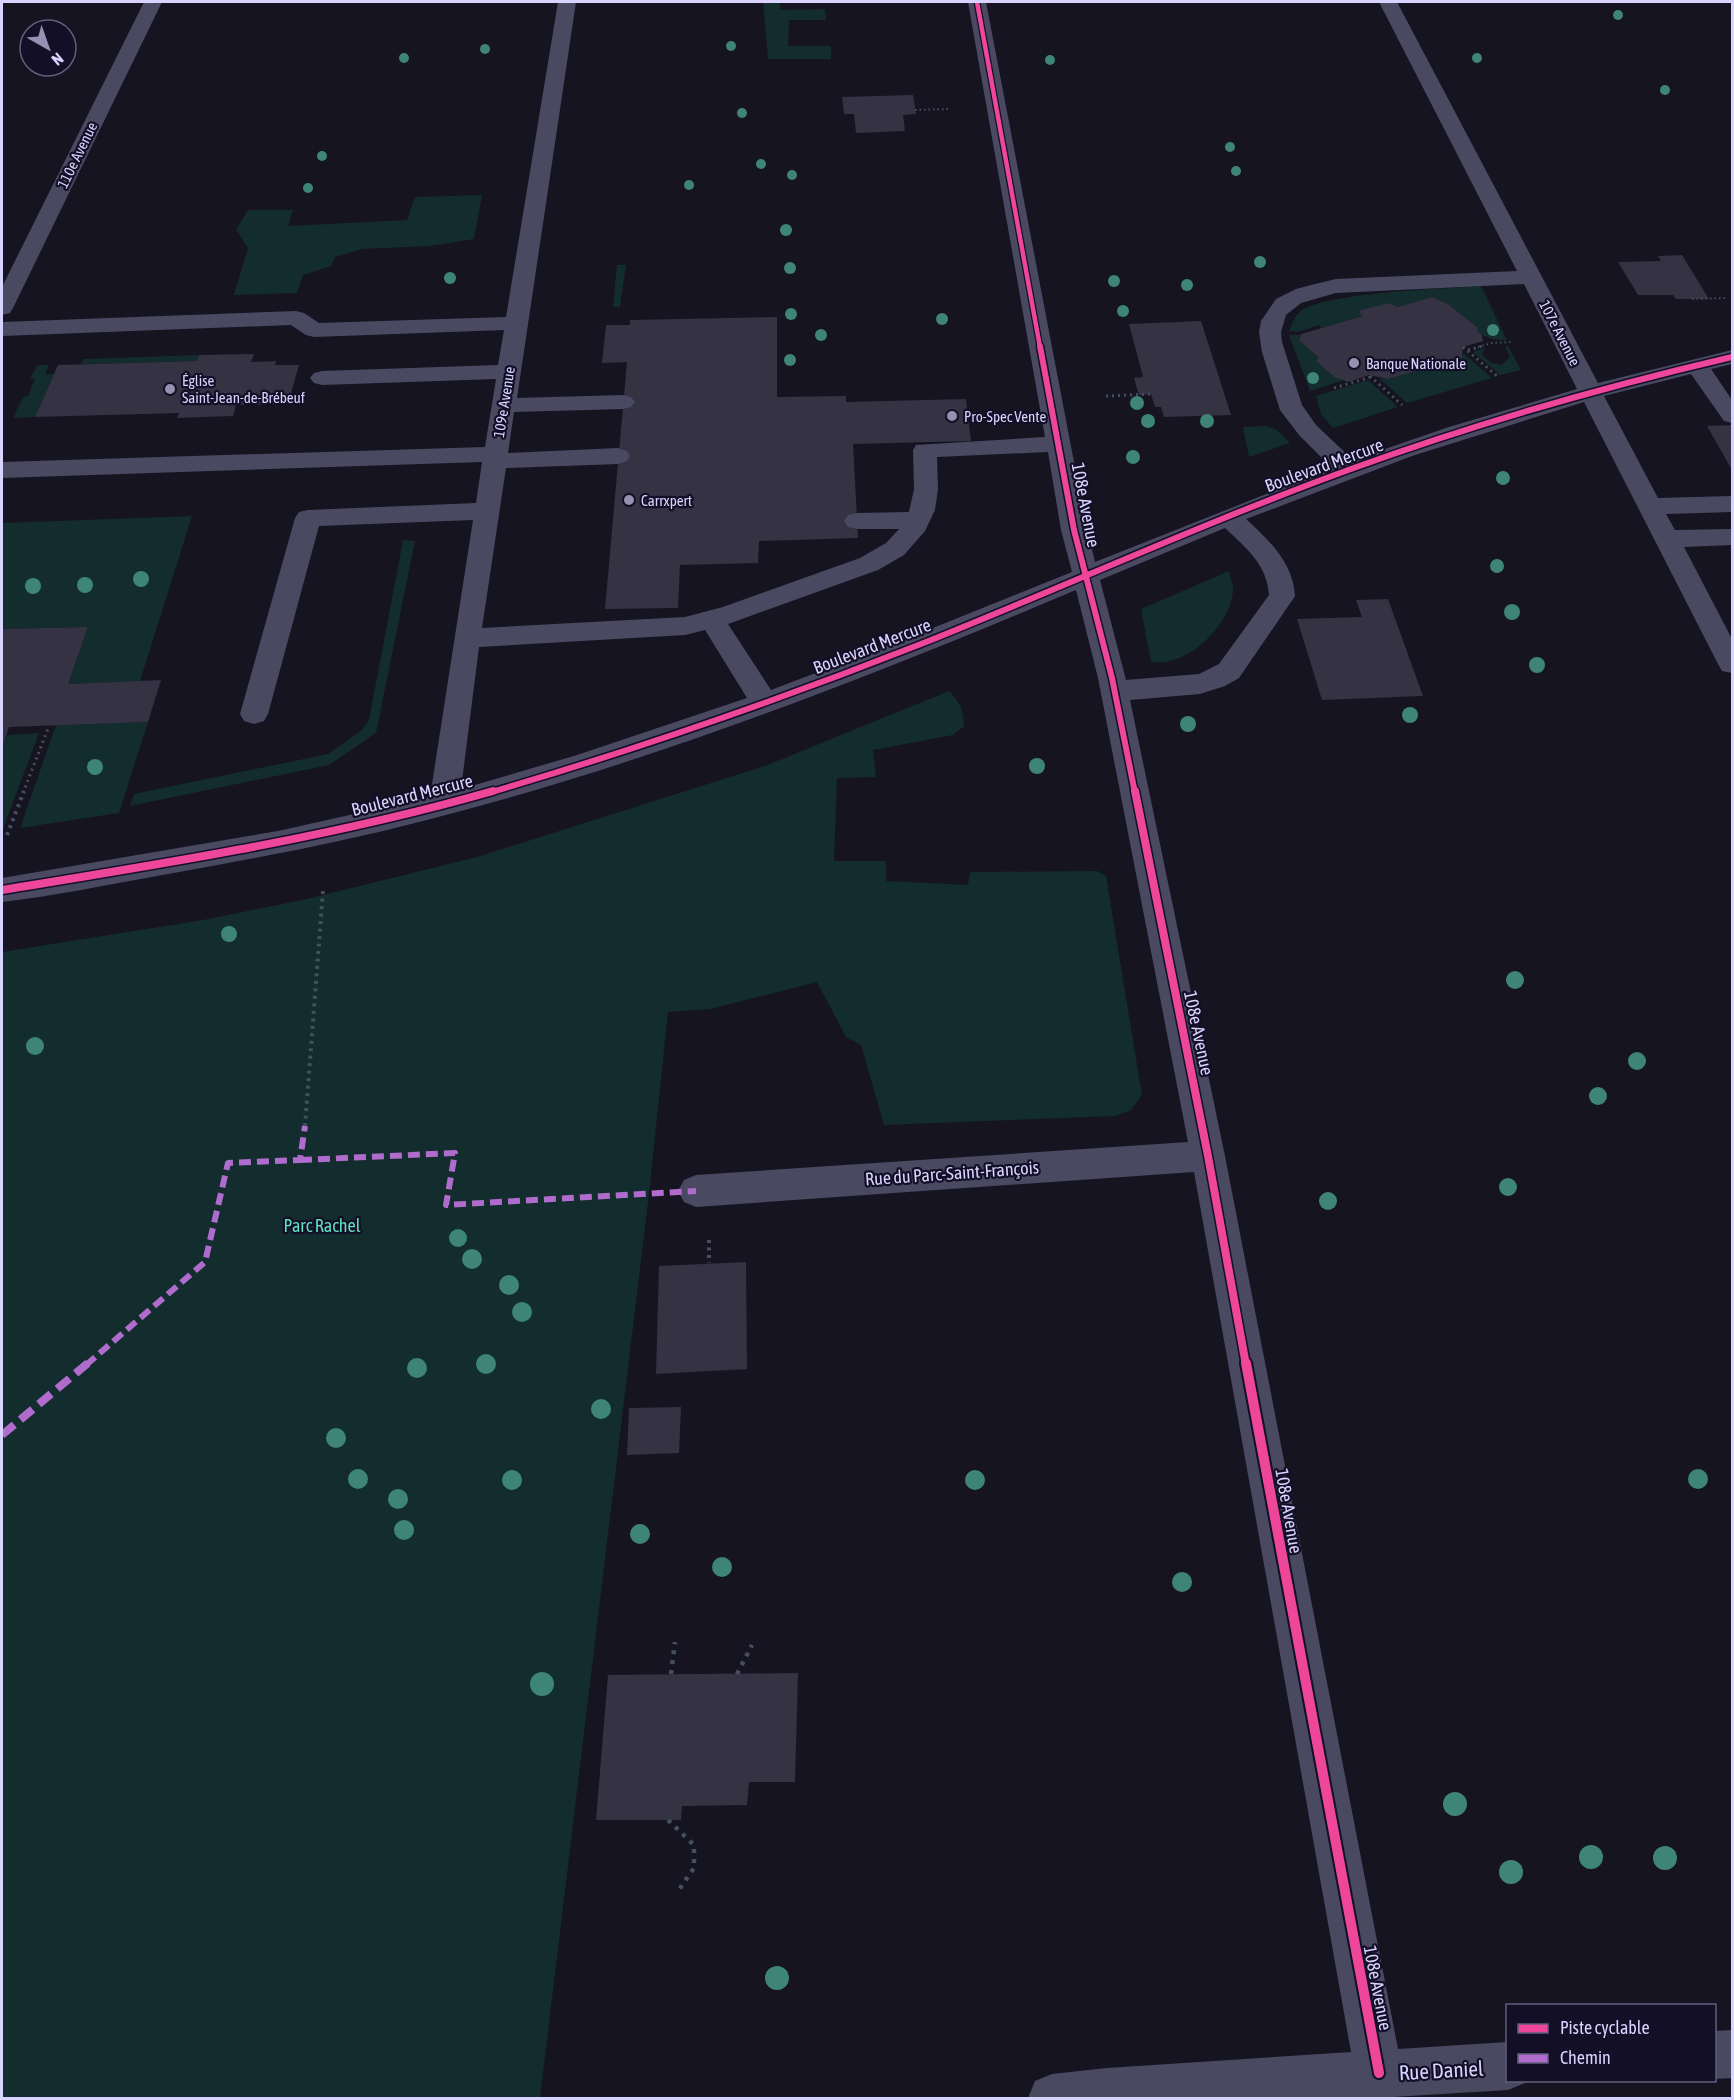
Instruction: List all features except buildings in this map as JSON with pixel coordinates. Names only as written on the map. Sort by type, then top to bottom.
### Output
[{"type":"street","name":"110e Avenue","points":[[2,308],[153,2]]},
{"type":"street","name":"109e Avenue","points":[[444,804],[467,638],[567,2]]},
{"type":"street","name":"108e Avenue","points":[[977,2],[1085,576],[1114,691],[1209,1156],[1335,1846],[1379,2073]]},
{"type":"street","name":"107e Avenue","points":[[1388,2],[1732,664]]},
{"type":"street","points":[[1350,471],[1302,424],[1290,406],[1271,341],[1270,329],[1274,316],[1284,305],[1307,291],[1336,286],[1531,276]]},
{"type":"street","points":[[2,329],[296,318],[314,330],[517,323]]},
{"type":"street","name":"Boulevard Mercure","points":[[2,890],[183,861],[374,822],[601,758],[765,703],[903,651],[1228,517],[1350,471],[1591,392],[1732,357]]},
{"type":"street","points":[[1697,366],[1732,417]]},
{"type":"street","points":[[322,378],[509,372]]},
{"type":"street","points":[[504,405],[623,402]]},
{"type":"street","points":[[467,638],[685,626],[712,619],[881,558],[896,549],[918,520],[926,489],[925,450],[1059,444]]},
{"type":"street","points":[[2,470],[618,456]]},
{"type":"street","points":[[1651,506],[1732,504]]},
{"type":"street","points":[[254,714],[308,518],[487,511]]},
{"type":"street","points":[[1114,691],[1200,684],[1215,680],[1229,671],[1282,596],[1282,584],[1278,571],[1265,552],[1228,517]]},
{"type":"street","points":[[857,520],[918,520]]},
{"type":"street","points":[[1667,539],[1732,537]]},
{"type":"street","points":[[712,619],[765,703]]},
{"type":"street","name":"Rue du Parc-Saint-François","points":[[696,1191],[1209,1156]]},
{"type":"street","points":[[1716,2055],[1732,2054]]},
{"type":"street","name":"Rue Daniel","points":[[1052,2098],[1379,2073],[1506,2066]]},
{"type":"path","points":[[915,110],[951,109]]},
{"type":"path","points":[[1692,299],[1728,298]]},
{"type":"path","points":[[1467,350],[1492,343],[1513,342]]},
{"type":"path","points":[[1463,347],[1500,379]]},
{"type":"path","points":[[1332,389],[1370,376],[1406,409]]},
{"type":"path","points":[[1106,396],[1151,394]]},
{"type":"path","points":[[7,836],[49,726]]},
{"type":"path","points":[[305,1126],[323,891]]},
{"type":"path","points":[[671,1674],[675,1642]]},
{"type":"path","points":[[737,1674],[752,1645]]},
{"type":"path","points":[[668,1820],[694,1845],[694,1869],[678,1891]]},
{"type":"green space","points":[[763,2],[779,2],[781,10],[825,9],[826,20],[789,20],[788,46],[831,46],[831,59],[768,59]]},
{"type":"green space","points":[[482,195],[474,239],[430,246],[362,249],[335,257],[331,266],[303,275],[297,293],[234,295],[248,248],[236,230],[248,210],[293,210],[288,226],[407,220],[415,197]]},
{"type":"green space","points":[[617,265],[626,265],[620,307],[613,307]]},
{"type":"green space","points":[[1481,286],[1507,340],[1484,336],[1477,331],[1478,328],[1448,304],[1432,297],[1397,307],[1389,303],[1363,316],[1322,328],[1319,325],[1298,332],[1289,331],[1301,311],[1335,300],[1387,293]]},
{"type":"green space","points":[[1289,335],[1300,335],[1299,340],[1319,358],[1317,361],[1334,377],[1344,380],[1310,391]]},
{"type":"green space","points":[[1505,346],[1508,346],[1521,370],[1500,375],[1473,352],[1485,348],[1482,355],[1491,363],[1501,365],[1510,357]]},
{"type":"green space","points":[[1463,353],[1492,378],[1407,403],[1379,378],[1388,379],[1462,358]]},
{"type":"green space","points":[[199,355],[197,361],[81,364],[84,359]]},
{"type":"green space","points":[[37,365],[49,365],[45,374],[54,374],[35,417],[13,418],[23,397],[28,396],[35,379],[30,379]]},
{"type":"green space","points":[[1368,380],[1398,407],[1333,428],[1321,414],[1316,396]]},
{"type":"green space","points":[[1266,426],[1277,430],[1290,443],[1249,457],[1243,427]]},
{"type":"green space","points":[[192,516],[140,681],[68,684],[88,627],[2,629],[2,523]]},
{"type":"green space","points":[[403,540],[415,541],[376,733],[329,765],[130,806],[134,794],[328,754],[361,731],[369,720]]},
{"type":"green space","points":[[1229,571],[1233,588],[1231,601],[1227,613],[1212,634],[1192,652],[1165,662],[1151,662],[1141,609]]},
{"type":"green space","name":"Parc Rachel","points":[[949,691],[961,707],[964,721],[964,726],[953,735],[873,750],[876,777],[837,778],[834,861],[886,861],[886,881],[968,885],[970,872],[1097,871],[1106,876],[1142,1095],[1131,1110],[1115,1116],[884,1125],[861,1045],[846,1037],[817,982],[710,1009],[668,1012],[649,1194],[540,2098],[2,2098],[2,952],[203,920],[307,899],[477,857],[765,766]]},
{"type":"green space","points":[[148,722],[119,813],[20,828],[56,725]]},
{"type":"green space","points":[[39,733],[2,832],[2,742],[7,735]]},
{"type":"marked path","points":[[2,1435],[205,1262],[228,1163],[300,1160],[305,1126]]},
{"type":"marked path","points":[[300,1160],[455,1153],[446,1205],[696,1191]]},
{"type":"cycle path","points":[[977,2],[1074,530],[1112,678],[1208,1156],[1379,2073]]},
{"type":"cycle path","points":[[2,890],[324,833],[477,796],[585,764],[860,668],[1349,470],[1512,415],[1622,384],[1732,357]]},
{"type":"place","name":"Banque Nationale","points":[[1354,363]]},
{"type":"place","name":"Église Saint-Jean-de-Brébeuf","points":[[170,389]]},
{"type":"place","name":"Pro-Spec Vente","points":[[952,416]]},
{"type":"place","name":"Carrxpert","points":[[629,500]]}]
